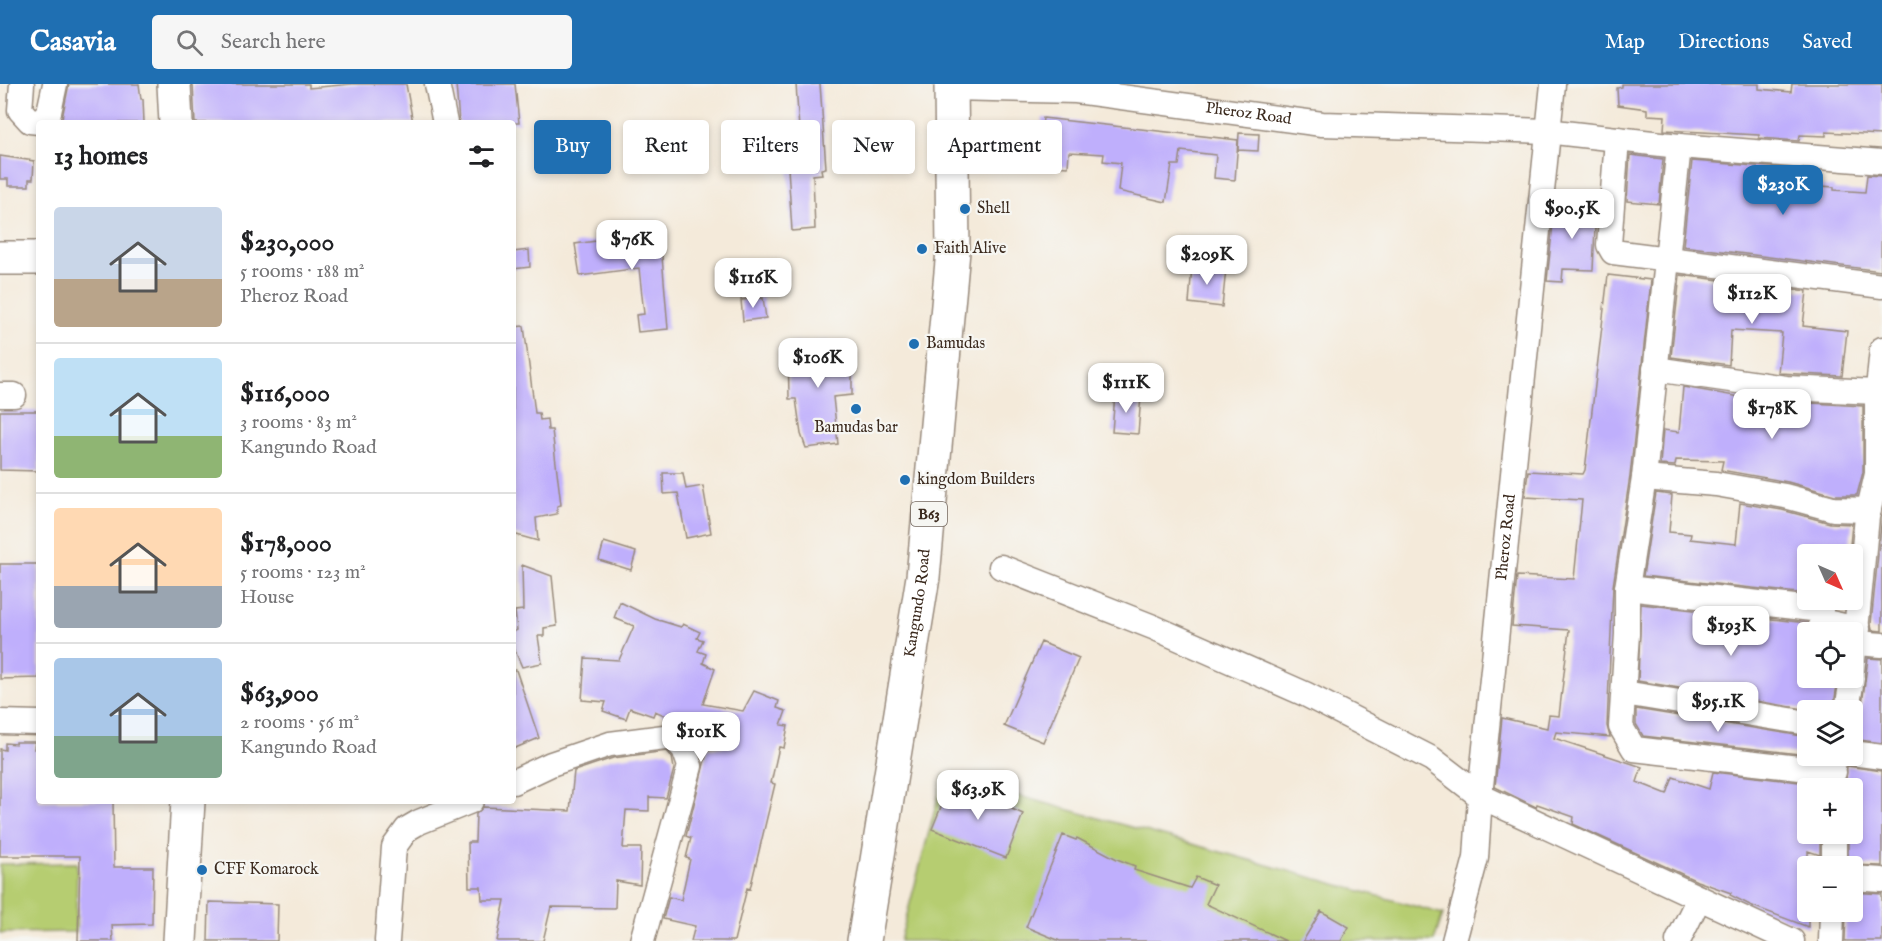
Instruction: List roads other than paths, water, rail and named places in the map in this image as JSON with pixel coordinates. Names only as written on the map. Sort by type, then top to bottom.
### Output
[{"type":"main road","points":[[174,84],[176,120]]},
{"type":"main road","name":"Kangundo Road","points":[[864,941],[924,565],[953,251],[951,86]]},
{"type":"main road","points":[[0,258],[36,258]]},
{"type":"main road","points":[[180,941],[189,804]]},
{"type":"street","points":[[22,84],[20,110],[30,121],[36,122]]},
{"type":"street","points":[[41,120],[49,112],[55,84]]},
{"type":"street","points":[[437,84],[444,120]]},
{"type":"street","name":"Pheroz Road","points":[[1454,941],[1476,858],[1480,796],[1546,131],[1553,84]]},
{"type":"street","name":"Pheroz Road","points":[[951,86],[1076,91],[1322,124],[1546,131],[1679,146],[1882,162]]},
{"type":"street","points":[[1617,139],[1609,245],[1613,252],[1882,286]]},
{"type":"street","points":[[1679,146],[1644,478],[1627,588],[1621,727],[1634,749],[1837,772]]},
{"type":"street","points":[[1859,622],[1877,474],[1882,349]]},
{"type":"street","points":[[1655,369],[1785,388],[1879,397]]},
{"type":"street","points":[[1644,478],[1716,484],[1785,496],[1873,516]]},
{"type":"street","points":[[1001,567],[1153,627],[1305,694],[1432,759],[1480,796],[1792,941]]},
{"type":"street","points":[[1627,588],[1821,610],[1821,621],[1823,622]]},
{"type":"street","points":[[1863,638],[1882,645]]},
{"type":"street","points":[[1624,693],[1797,721]]},
{"type":"street","points":[[0,722],[36,723]]},
{"type":"street","points":[[516,782],[551,764],[610,744],[672,736],[684,749],[690,766],[642,941]]},
{"type":"street","points":[[1863,754],[1882,757]]},
{"type":"street","points":[[387,941],[394,847],[406,829],[464,804]]},
{"type":"street","points":[[1863,879],[1882,880]]},
{"type":"street","points":[[1678,941],[1699,898]]},
{"type":"street","points":[[1831,941],[1832,922]]},
{"type":"place","name":"Shell","points":[[965,209]]},
{"type":"place","name":"Faith Alive","points":[[922,249]]},
{"type":"place","name":"Bamudas","points":[[914,344]]},
{"type":"place","name":"Bamudas bar","points":[[856,409]]},
{"type":"place","name":"kingdom Builders","points":[[905,480]]},
{"type":"place","name":"CFF Komarock","points":[[202,870]]}]
